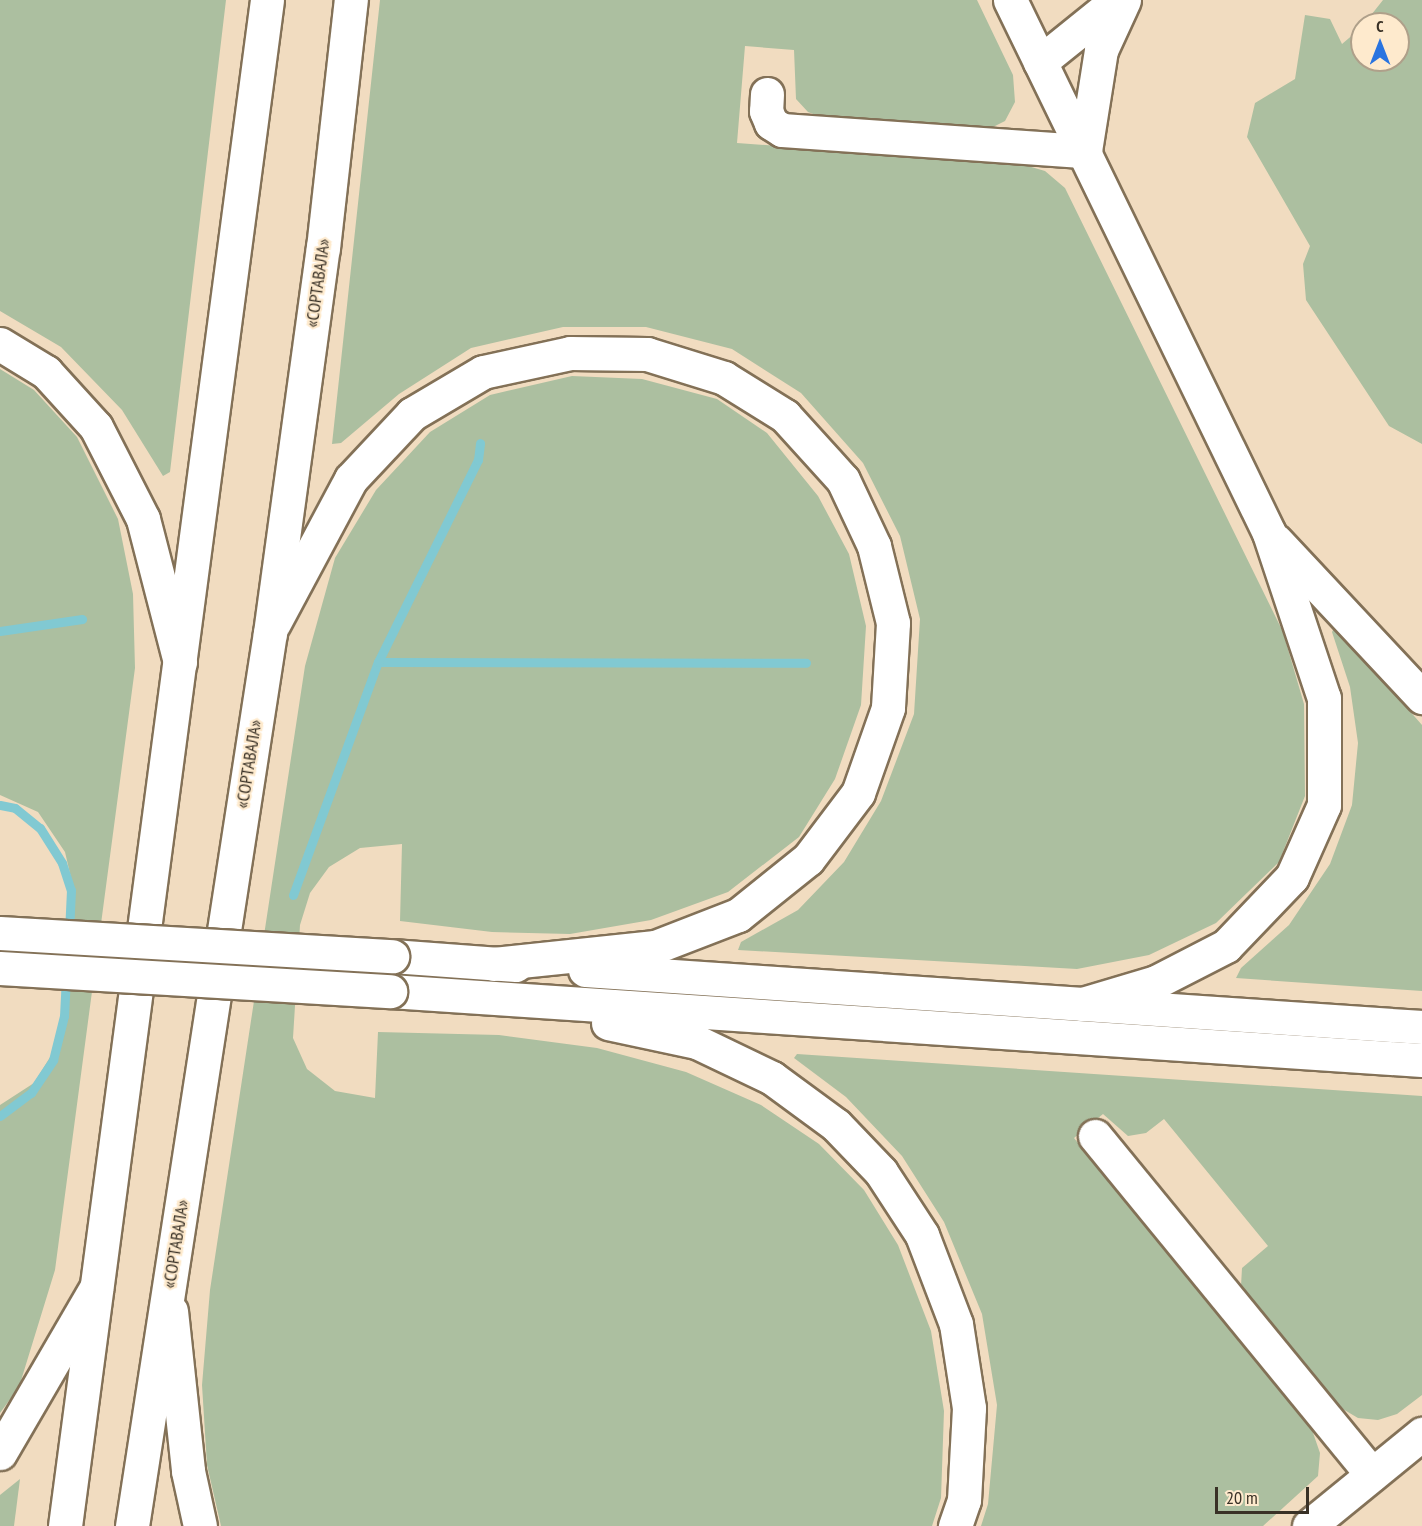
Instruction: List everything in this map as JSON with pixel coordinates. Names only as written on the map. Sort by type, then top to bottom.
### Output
[{"type":"main road","points":[[65,1526],[182,669],[267,0]]},
{"type":"main road","name":"«СОРТАВАЛА»","points":[[132,1526],[270,633],[323,248],[351,0]]},
{"type":"main road","points":[[1010,0],[1269,533],[1324,698],[1324,805],[1292,877],[1226,946],[1156,982],[1082,1004]]},
{"type":"main road","points":[[1040,62],[1117,0]]},
{"type":"main road","points":[[1085,151],[1101,50],[1124,0]]},
{"type":"main road","points":[[768,94],[766,111],[771,123],[782,130],[1085,151]]},
{"type":"main road","points":[[0,344],[46,372],[96,427],[143,519],[182,669]]},
{"type":"main road","points":[[270,633],[351,479],[412,414],[483,372],[570,353],[658,358],[724,378],[785,416],[843,480],[874,546],[893,623],[888,708],[858,793],[808,859],[738,915],[655,948],[494,964]]},
{"type":"main road","points":[[1269,533],[1422,697]]},
{"type":"main road","points":[[0,933],[392,957],[1422,1027]]},
{"type":"main road","points":[[0,968],[390,991],[1422,1060]]},
{"type":"main road","points":[[492,998],[697,1042],[772,1078],[836,1125],[881,1172],[922,1235],[956,1324],[969,1408],[964,1500],[955,1526]]},
{"type":"main road","points":[[1095,1136],[1372,1474]]},
{"type":"main road","points":[[0,1453],[100,1281]]},
{"type":"main road","points":[[168,1291],[188,1471],[200,1526]]},
{"type":"main road","points":[[1309,1526],[1422,1434]]},
{"type":"green space","points":[[0,0],[226,0],[170,472],[163,476],[122,410],[61,347],[0,311]]},
{"type":"green space","points":[[380,0],[977,0],[1013,75],[1015,102],[1005,121],[985,131],[824,118],[808,112],[796,99],[794,50],[745,46],[737,143],[1021,164],[1045,171],[1065,188],[1283,632],[1304,704],[1305,796],[1279,862],[1216,923],[1149,955],[1077,969],[738,950],[741,942],[798,910],[844,862],[881,801],[914,714],[920,619],[900,536],[863,463],[801,393],[732,349],[646,327],[563,327],[471,348],[399,394],[341,443],[332,444]]},
{"type":"green space","points":[[1383,0],[1422,0],[1422,444],[1389,426],[1306,300],[1303,264],[1310,246],[1247,137],[1255,103],[1295,79],[1305,15],[1330,19],[1342,44],[1350,37],[1350,72],[1410,72],[1410,12],[1374,12]]},
{"type":"green space","points":[[0,369],[34,390],[77,437],[118,519],[133,594],[135,668],[55,1270],[19,1387],[0,1413],[0,1105],[34,1083],[57,1046],[65,1010],[75,895],[65,852],[38,812],[0,795]]},
{"type":"green space","points":[[572,376],[642,379],[717,399],[767,433],[818,496],[849,554],[866,626],[861,705],[835,779],[799,837],[728,892],[651,920],[570,934],[492,932],[400,921],[402,844],[360,848],[329,867],[310,893],[300,925],[293,1038],[307,1069],[335,1091],[375,1098],[378,1032],[499,1035],[597,1048],[686,1072],[761,1105],[819,1144],[864,1190],[898,1245],[931,1331],[944,1411],[941,1498],[932,1526],[221,1526],[207,1465],[202,1385],[210,1290],[305,666],[335,558],[376,490],[430,432],[490,395]]},
{"type":"green space","points":[[1335,626],[1422,725],[1422,991],[1236,978],[1241,968],[1289,925],[1330,864],[1352,805],[1358,743],[1350,687],[1332,632]]},
{"type":"green space","points":[[797,1054],[1422,1096],[1422,1395],[1397,1414],[1378,1420],[1358,1418],[1341,1408],[1241,1286],[1242,1268],[1268,1246],[1164,1119],[1146,1133],[1128,1136],[1103,1114],[1074,1138],[1311,1427],[1320,1453],[1318,1476],[1263,1526],[981,1526],[988,1504],[997,1405],[982,1314],[944,1222],[902,1156],[846,1097],[794,1058]]},
{"type":"green space","points":[[20,1479],[14,1526],[0,1526],[0,1495]]},
{"type":"waterway","points":[[293,895],[378,662],[478,460],[480,443]]},
{"type":"waterway","points":[[0,631],[82,619]]},
{"type":"waterway","points":[[378,662],[806,663]]},
{"type":"waterway","points":[[0,805],[15,808],[40,828],[62,863],[71,890],[69,933]]},
{"type":"waterway","points":[[0,1116],[31,1093],[53,1060],[64,1016],[66,976]]}]
